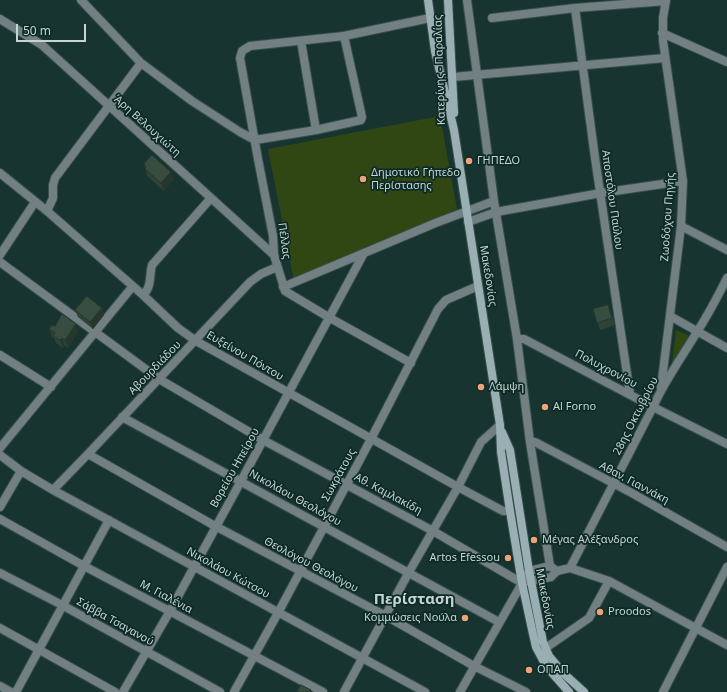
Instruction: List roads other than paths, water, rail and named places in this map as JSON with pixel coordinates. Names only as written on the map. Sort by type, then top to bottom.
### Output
[{"type":"main road","name":"Κατερίνης - Παραλίας","points":[[428,0],[436,51],[454,130]]},
{"type":"main road","name":"Κατερίνης - Παραλίας","points":[[448,0],[453,77],[454,130]]},
{"type":"main road","name":"Μακεδονίας","points":[[454,130],[500,426],[501,452],[510,511],[526,582],[549,656],[562,673],[584,692]]},
{"type":"main road","name":"Μακεδονίας","points":[[500,426],[510,450],[528,572]]},
{"type":"main road","name":"Μακεδονίας","points":[[526,582],[536,647],[546,666],[568,692]]},
{"type":"street","points":[[81,0],[142,63],[192,101],[255,140],[316,130],[358,121],[362,117],[344,36]]},
{"type":"street","points":[[467,0],[494,201],[517,339],[530,442],[553,568],[551,577],[526,582]]},
{"type":"street","points":[[492,18],[575,8],[666,0]]},
{"type":"street","name":"Ζωοδόχου Πηγής","points":[[661,388],[681,226],[683,181],[662,33],[666,0]]},
{"type":"street","name":"Αποστόλου Παύλου","points":[[575,8],[630,394]]},
{"type":"street","points":[[316,130],[301,41],[344,36],[430,18]]},
{"type":"street","name":"Άρη Βελουχιώτη","points":[[0,19],[42,46],[274,255]]},
{"type":"street","points":[[662,33],[727,62]]},
{"type":"street","name":"Πέλλας","points":[[283,286],[274,255],[273,236],[240,58],[242,51],[250,46],[301,41]]},
{"type":"street","points":[[453,77],[665,58]]},
{"type":"street","points":[[47,211],[53,198],[53,185],[55,178],[142,63]]},
{"type":"street","name":"Ευξείνου Πόντου","points":[[0,173],[47,211],[133,286],[178,328],[196,341],[458,487],[503,510],[510,511]]},
{"type":"street","points":[[468,222],[496,212],[601,193],[683,181]]},
{"type":"street","points":[[143,295],[149,287],[152,265],[211,198]]},
{"type":"street","points":[[411,363],[289,294],[283,286],[494,201]]},
{"type":"street","points":[[0,254],[35,202]]},
{"type":"street","points":[[681,226],[727,250]]},
{"type":"street","name":"Βορείου Ηπείρου","points":[[123,692],[170,611],[364,253]]},
{"type":"street","name":"Αθ. Καμλακίδη","points":[[0,262],[159,379],[263,440],[433,530],[526,582]]},
{"type":"street","name":"Αβουρδιάδου","points":[[52,490],[196,341],[250,282],[261,274],[277,267]]},
{"type":"street","name":"28ης Οκτωβρίου","points":[[570,568],[653,407],[661,388],[698,332],[727,278]]},
{"type":"street","points":[[0,448],[133,286]]},
{"type":"street","name":"Σωκράτους","points":[[234,692],[300,572],[442,304],[456,295],[478,286]]},
{"type":"street","points":[[670,316],[727,348]]},
{"type":"street","name":"Πολυχρονίου","points":[[517,339],[524,339],[727,444]]},
{"type":"street","points":[[0,355],[51,387]]},
{"type":"street","name":"Νικολάου Θεολόγου","points":[[122,417],[499,622]]},
{"type":"street","points":[[344,692],[409,572],[458,487],[481,442],[500,426]]},
{"type":"street","name":"Αθαν. Γιαννάκη","points":[[530,442],[535,442],[727,547]]},
{"type":"street","name":"Θεολόγου Θεολόγου","points":[[88,454],[215,526],[386,616],[474,666],[526,692]]},
{"type":"street","name":"Νικολάου Κώτσου","points":[[0,455],[21,471],[52,490],[425,692]]},
{"type":"street","points":[[0,506],[21,471]]},
{"type":"street","name":"Μ. Γιαλένια","points":[[0,519],[84,566],[323,692]]},
{"type":"street","points":[[16,692],[109,520]]},
{"type":"street","points":[[663,692],[727,567]]},
{"type":"street","points":[[460,692],[499,622],[526,582],[528,572],[553,568],[570,568],[609,581],[727,645]]},
{"type":"street","name":"Σάββα Τσαγανού","points":[[0,573],[62,605],[220,692]]},
{"type":"street","points":[[550,644],[589,618],[609,581]]},
{"type":"street","points":[[0,628],[115,692]]},
{"type":"street","points":[[0,686],[11,692]]},
{"type":"place","name":"ΓΗΠΕΔΟ","points":[[469,161]]},
{"type":"place","name":"Δημοτικό Γήπεδο Περίστασης","points":[[363,179]]},
{"type":"place","name":"Λάμψη","points":[[481,387]]},
{"type":"place","name":"Al Forno","points":[[545,407]]},
{"type":"place","name":"Μέγας Αλέξανδρος","points":[[534,540]]},
{"type":"place","name":"Artos Efessou","points":[[508,558]]},
{"type":"place","name":"Proodos","points":[[600,612]]},
{"type":"place","name":"Κομμώσεις Νούλα","points":[[465,618]]},
{"type":"place","name":"ΟΠΑΠ","points":[[529,670]]},
{"type":"district","name":"Περίσταση","points":[[414,600]]}]
